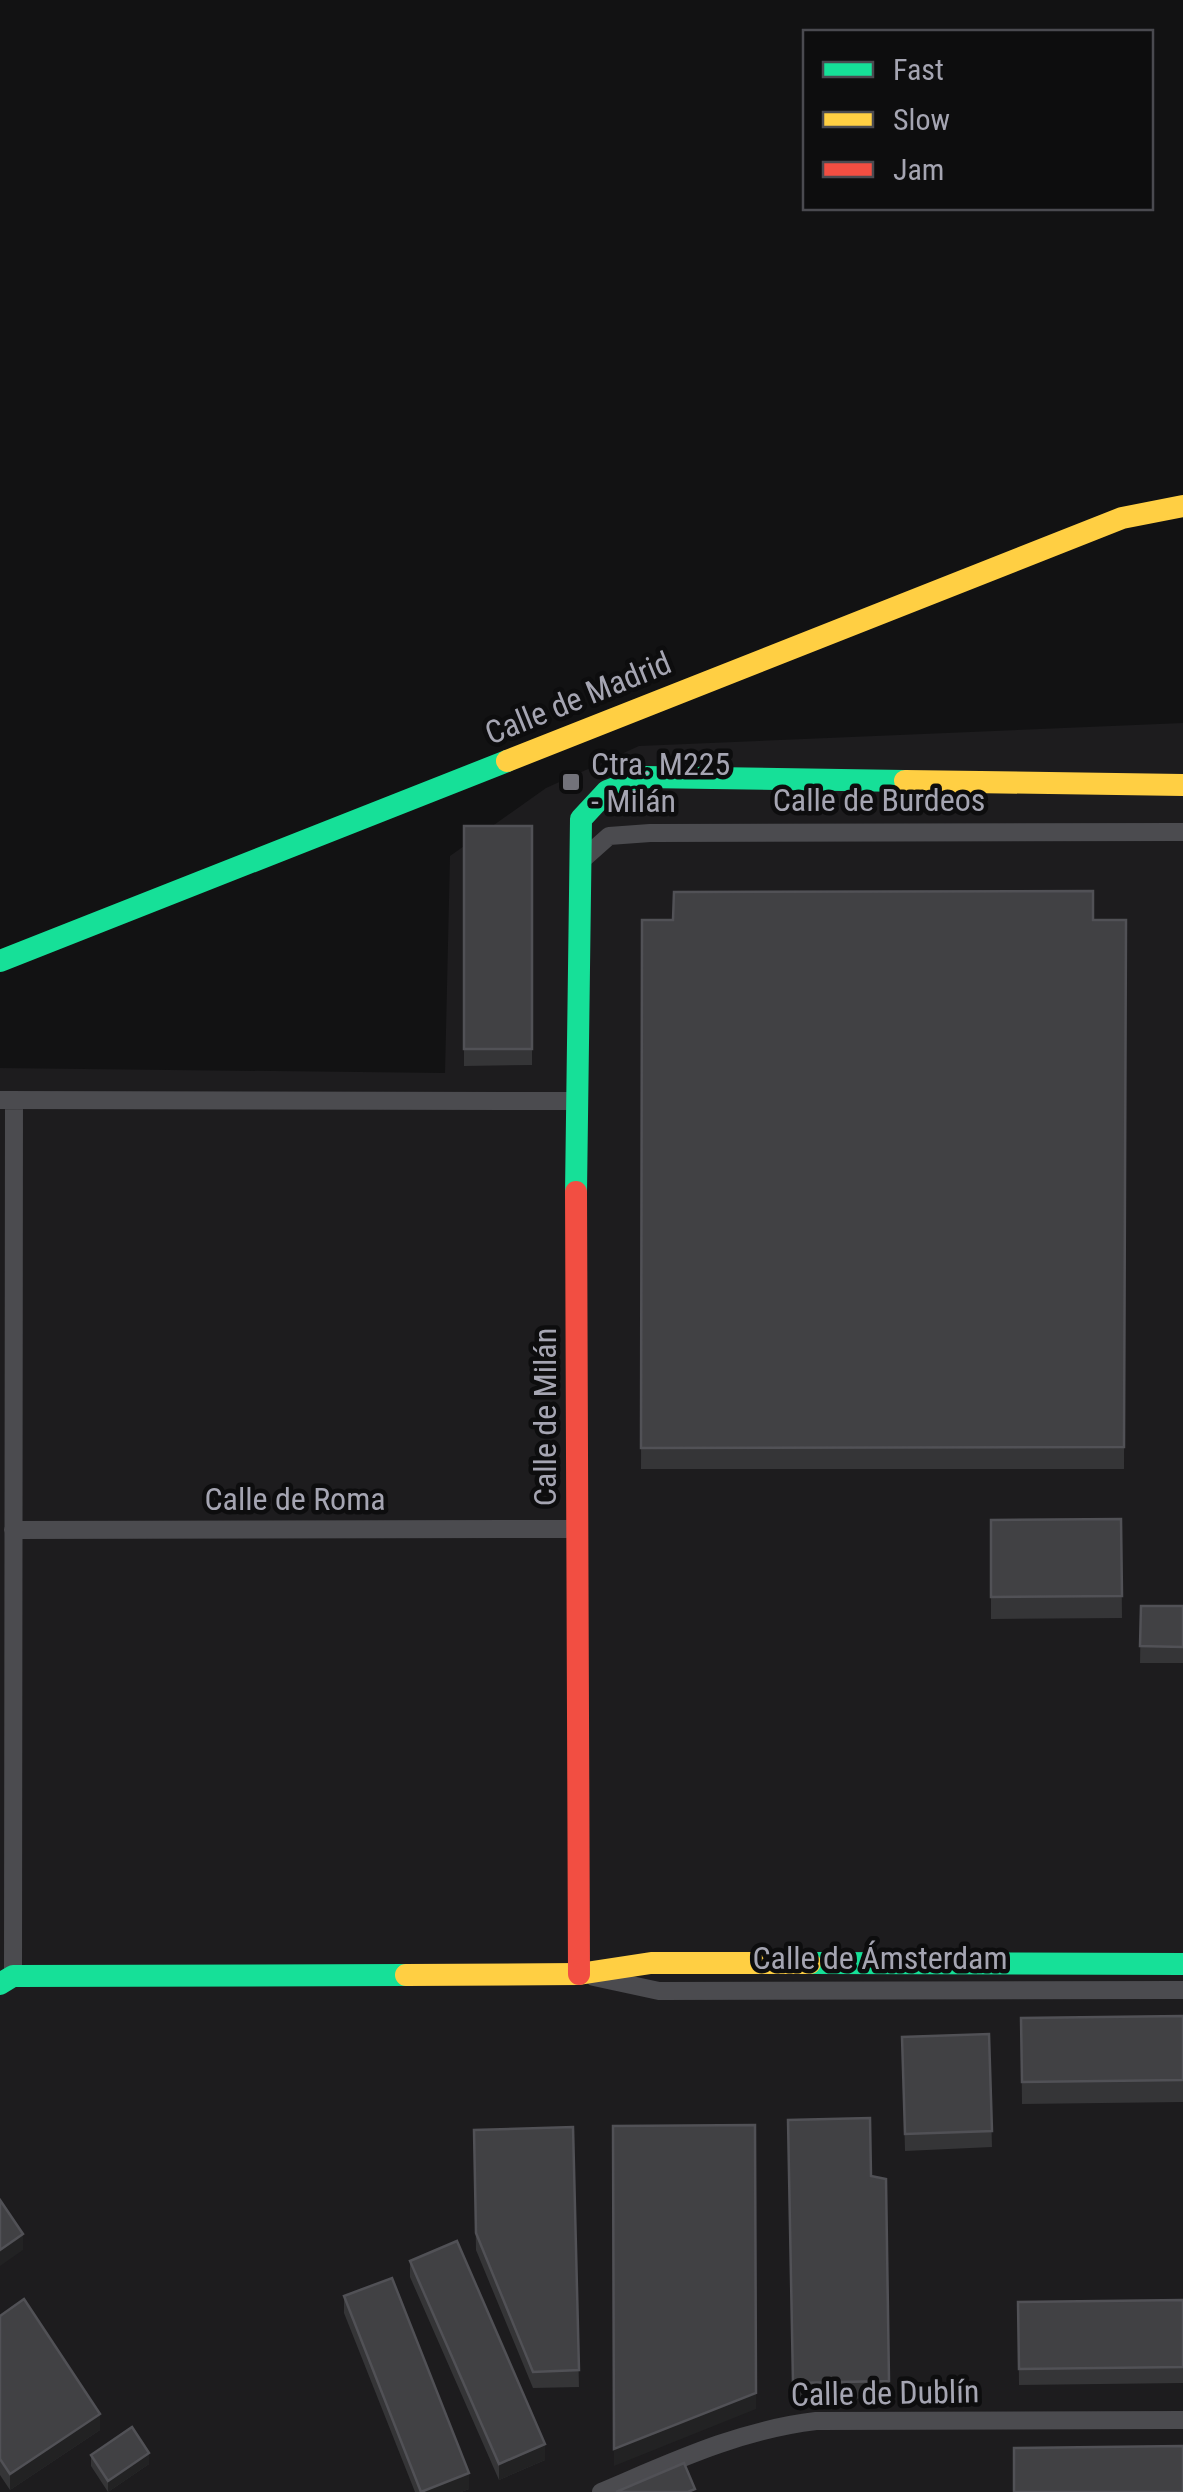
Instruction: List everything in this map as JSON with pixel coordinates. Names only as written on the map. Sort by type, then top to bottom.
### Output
[{"type":"street","name":"Calle de Madrid","points":[[0,960],[1122,518],[1183,506]]},
{"type":"street","name":"Calle de Burdeos","points":[[582,860],[581,819],[607,791],[644,777],[1183,785]]},
{"type":"street","name":"Calle de Burdeos","points":[[582,860],[609,836],[650,833],[1183,832]]},
{"type":"street","name":"Calle de Milán","points":[[579,1974],[576,1101],[582,860]]},
{"type":"street","points":[[7,1980],[6,1550],[13,1530],[7,1100],[576,1101]]},
{"type":"street","name":"Calle de Roma","points":[[13,1530],[578,1528]]},
{"type":"street","name":"Calle de Ámsterdam","points":[[7,1980],[579,1974],[650,1963],[1183,1964]]},
{"type":"street","name":"Calle de Ámsterdam","points":[[579,1974],[659,1990],[1183,1990]]},
{"type":"street","name":"Calle de Dublín","points":[[601,2492],[737,2436],[816,2421],[1183,2420]]},
{"type":"shaded area","points":[[1183,723],[1183,2492],[0,2492],[0,1068],[445,1073],[450,856],[546,788],[639,746]]},
{"type":"building","points":[[464,826],[532,826],[532,1049],[464,1049]]},
{"type":"building","points":[[1093,891],[1093,920],[1126,920],[1124,1447],[641,1448],[642,920],[673,920],[674,892]]},
{"type":"building","points":[[1121,1519],[1122,1596],[991,1597],[991,1520]]},
{"type":"building","points":[[1141,1606],[1183,1606],[1183,1647],[1140,1646]]},
{"type":"building","points":[[1183,2016],[1183,2080],[1022,2082],[1021,2018]]},
{"type":"building","points":[[989,2034],[992,2131],[905,2134],[902,2037]]},
{"type":"building","points":[[870,2118],[871,2176],[886,2179],[889,2381],[793,2383],[788,2120]]},
{"type":"building","points":[[755,2125],[756,2393],[614,2449],[613,2126]]},
{"type":"building","points":[[573,2127],[579,2370],[533,2372],[476,2233],[474,2130]]},
{"type":"building","points":[[0,2200],[23,2234],[0,2250]]},
{"type":"building","points":[[457,2241],[545,2444],[499,2464],[410,2261]]},
{"type":"building","points":[[392,2278],[469,2473],[421,2492],[344,2296]]},
{"type":"building","points":[[24,2299],[100,2414],[10,2474],[0,2459],[0,2316]]},
{"type":"building","points":[[1183,2300],[1183,2367],[1019,2369],[1018,2302]]},
{"type":"building","points":[[132,2427],[149,2453],[108,2481],[91,2455]]},
{"type":"building","points":[[1183,2446],[1183,2492],[1014,2492],[1014,2448]]},
{"type":"building","points":[[684,2463],[695,2489],[688,2492],[616,2492]]},
{"type":"traffic: fast","points":[[0,961],[507,761]]},
{"type":"traffic: fast","points":[[576,1192],[581,819],[607,791],[644,777],[905,781]]},
{"type":"traffic: fast","points":[[810,1963],[1183,1964]]},
{"type":"traffic: fast","points":[[0,1984],[13,1976],[406,1975]]},
{"type":"traffic: slow","points":[[507,761],[1122,518],[1183,506]]},
{"type":"traffic: slow","points":[[905,781],[1183,785]]},
{"type":"traffic: slow","points":[[406,1975],[579,1974],[651,1963],[810,1963]]},
{"type":"traffic: jam","points":[[576,1192],[579,1974]]},
{"type":"place","name":"Ctra. M225 - Milán","points":[[571,782]]}]
